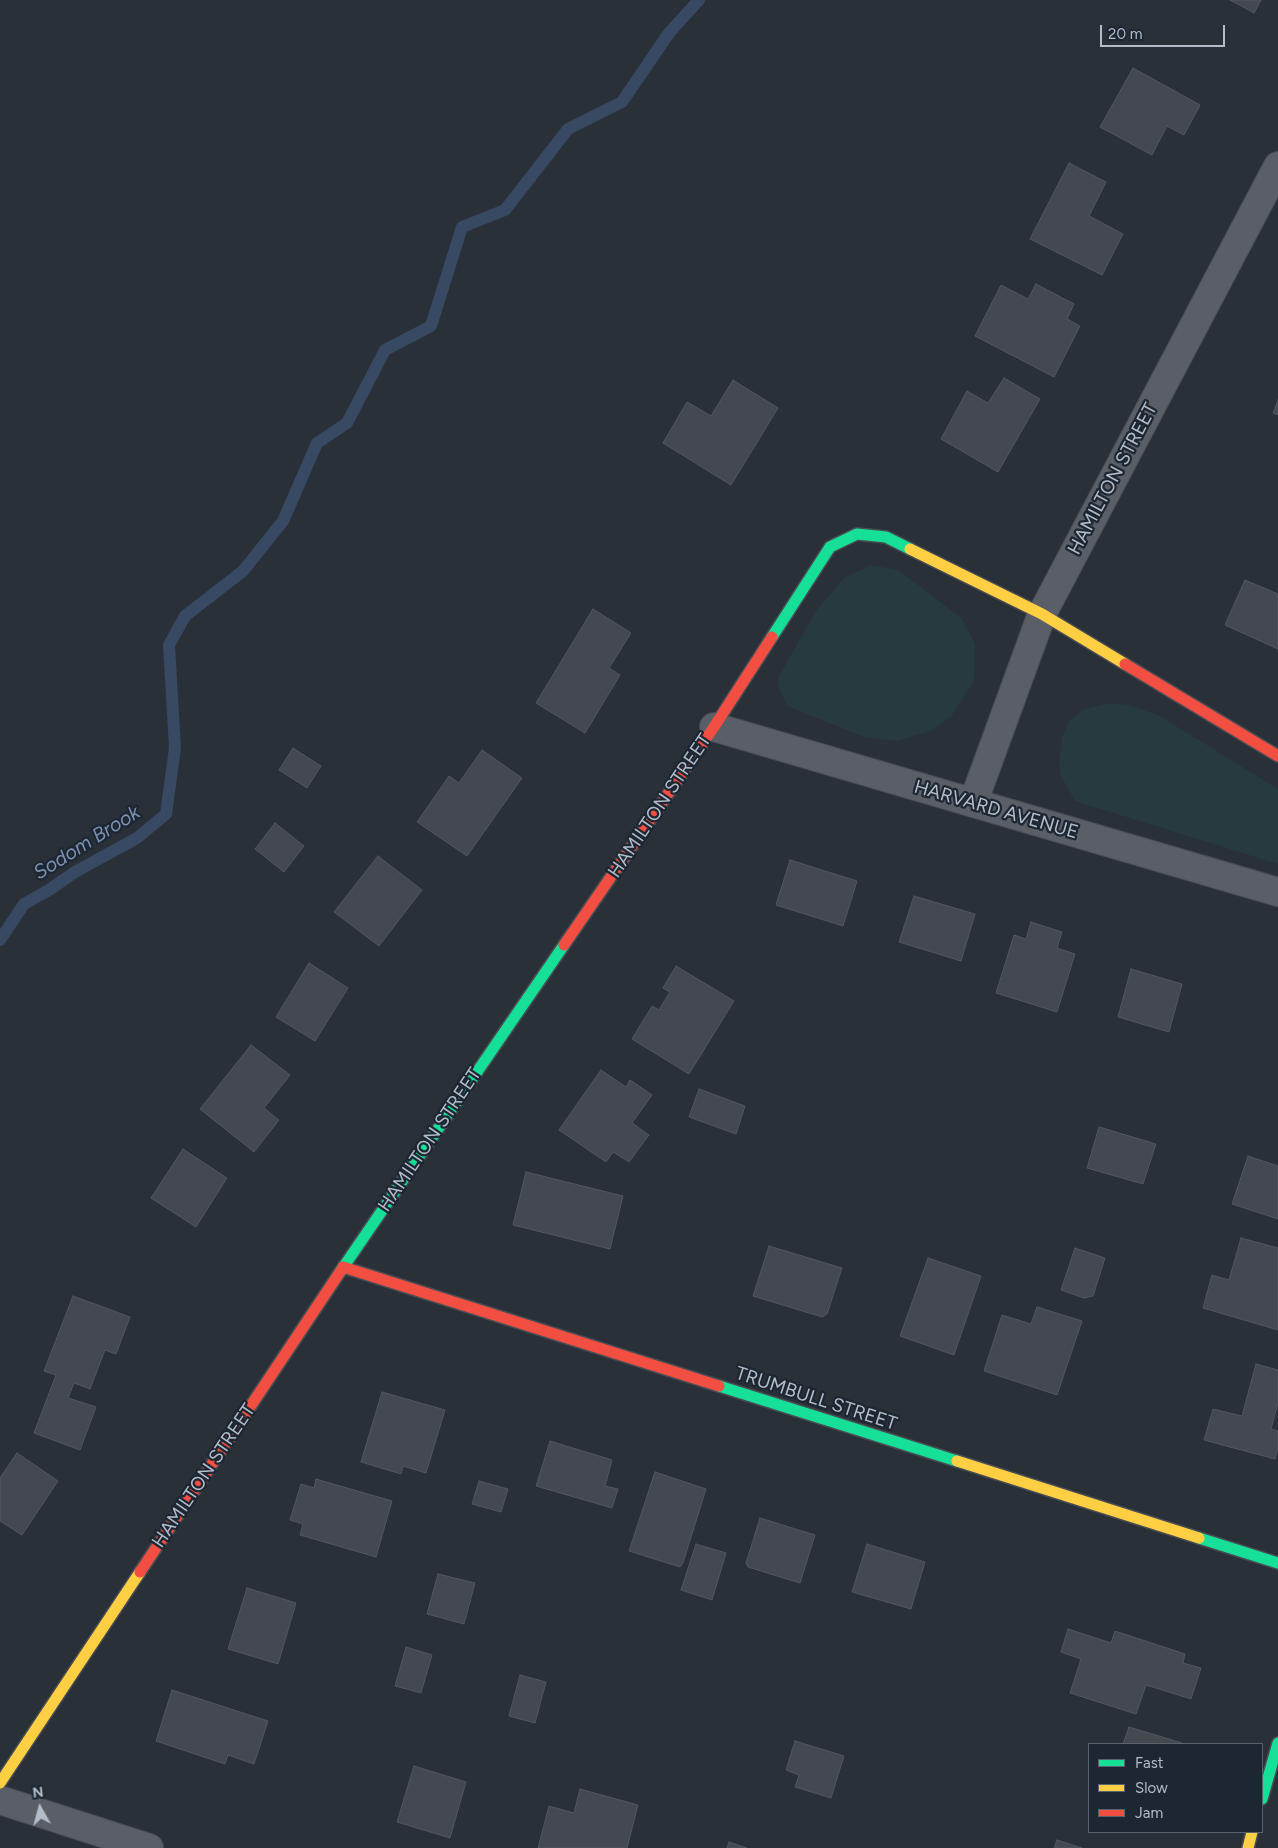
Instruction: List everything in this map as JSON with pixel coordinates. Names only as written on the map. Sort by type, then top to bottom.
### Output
[{"type":"street","name":"HAMILTON STREET","points":[[972,803],[1042,614],[1278,166]]},
{"type":"street","name":"HAMILTON STREET","points":[[0,1783],[343,1267],[714,727],[830,547],[857,534],[886,537],[1042,614]]},
{"type":"street","points":[[1042,614],[1278,756]]},
{"type":"street","name":"HARVARD AVENUE","points":[[714,727],[1278,892]]},
{"type":"street","name":"TRUMBULL STREET","points":[[343,1267],[1278,1563]]},
{"type":"street","points":[[1263,1796],[1278,1743]]},
{"type":"street","points":[[0,1800],[149,1848]]},
{"type":"street","points":[[1248,1848],[1252,1833]]},
{"type":"green space","points":[[871,565],[898,570],[925,590],[962,619],[975,644],[974,681],[951,717],[931,731],[896,741],[864,737],[787,706],[779,688],[778,678],[816,611],[844,578]]},
{"type":"green space","points":[[1111,703],[1130,705],[1160,716],[1278,789],[1278,864],[1075,801],[1061,776],[1059,763],[1062,738],[1069,722],[1084,709]]},
{"type":"building","points":[[1230,0],[1261,0],[1254,13]]},
{"type":"building","points":[[1133,68],[1200,105],[1184,135],[1167,126],[1152,155],[1100,127]]},
{"type":"building","points":[[1069,163],[1106,182],[1089,216],[1123,234],[1102,275],[1030,239]]},
{"type":"building","points":[[1036,284],[1074,304],[1067,319],[1080,326],[1054,377],[975,336],[1001,285],[1028,299]]},
{"type":"building","points":[[1004,378],[1040,399],[998,472],[941,439],[967,391],[988,403]]},
{"type":"building","points":[[733,380],[778,408],[731,485],[663,443],[687,402],[711,416]]},
{"type":"building","points":[[1278,400],[1278,415],[1273,413]]},
{"type":"building","points":[[1245,580],[1278,594],[1278,649],[1225,625]]},
{"type":"building","points":[[593,609],[631,633],[609,668],[620,675],[585,733],[536,703]]},
{"type":"building","points":[[293,748],[321,766],[307,788],[279,770]]},
{"type":"building","points":[[482,750],[522,778],[467,856],[417,822],[449,776],[459,783]]},
{"type":"building","points":[[275,823],[304,846],[284,872],[255,849]]},
{"type":"building","points":[[378,856],[422,890],[379,946],[334,912]]},
{"type":"building","points":[[790,860],[857,881],[843,926],[776,905]]},
{"type":"building","points":[[914,896],[975,914],[961,961],[899,942]]},
{"type":"building","points":[[1031,922],[1062,932],[1057,948],[1075,954],[1057,1012],[996,993],[1014,935],[1026,939]]},
{"type":"building","points":[[309,963],[348,988],[315,1041],[276,1017]]},
{"type":"building","points":[[676,966],[734,1001],[689,1074],[632,1039],[652,1006],[659,1010],[670,992],[663,988]]},
{"type":"building","points":[[1131,969],[1182,984],[1169,1032],[1118,1017]]},
{"type":"building","points":[[251,1045],[290,1075],[264,1108],[279,1120],[254,1152],[200,1109]]},
{"type":"building","points":[[601,1070],[626,1087],[630,1080],[652,1095],[632,1123],[649,1135],[629,1162],[613,1152],[606,1162],[559,1130]]},
{"type":"building","points":[[699,1089],[745,1106],[736,1134],[689,1117]]},
{"type":"building","points":[[1099,1127],[1156,1144],[1143,1184],[1087,1168]]},
{"type":"building","points":[[183,1149],[227,1178],[196,1227],[151,1198]]},
{"type":"building","points":[[1248,1156],[1278,1166],[1278,1219],[1232,1204]]},
{"type":"building","points":[[526,1172],[623,1196],[610,1249],[513,1225]]},
{"type":"building","points":[[1241,1238],[1278,1248],[1278,1330],[1203,1308],[1212,1275],[1229,1280]]},
{"type":"building","points":[[769,1246],[842,1268],[827,1314],[822,1317],[753,1296]]},
{"type":"building","points":[[1075,1248],[1105,1258],[1093,1296],[1084,1298],[1061,1290]]},
{"type":"building","points":[[928,1258],[981,1276],[954,1355],[900,1336]]},
{"type":"building","points":[[73,1296],[130,1317],[116,1354],[105,1350],[90,1389],[74,1383],[68,1398],[96,1407],[80,1450],[34,1433],[56,1375],[44,1371]]},
{"type":"building","points":[[1037,1307],[1082,1321],[1057,1395],[984,1371],[1002,1315],[1031,1324]]},
{"type":"building","points":[[1256,1364],[1278,1370],[1278,1403],[1271,1429],[1278,1431],[1278,1448],[1275,1459],[1204,1440],[1213,1409],[1242,1416]]},
{"type":"building","points":[[382,1392],[445,1410],[426,1473],[403,1466],[401,1474],[361,1462]]},
{"type":"building","points":[[550,1441],[612,1460],[605,1486],[618,1489],[612,1508],[536,1486]]},
{"type":"building","points":[[17,1453],[58,1481],[22,1535],[0,1521],[0,1478]]},
{"type":"building","points":[[655,1472],[706,1489],[683,1563],[680,1567],[629,1551]]},
{"type":"building","points":[[316,1479],[392,1501],[376,1557],[300,1535],[303,1524],[290,1520],[301,1484],[314,1488]]},
{"type":"building","points":[[479,1481],[508,1489],[501,1512],[472,1504]]},
{"type":"building","points":[[760,1518],[815,1535],[800,1583],[748,1567],[746,1563]]},
{"type":"building","points":[[696,1544],[726,1553],[712,1600],[681,1590]]},
{"type":"building","points":[[867,1544],[925,1562],[911,1609],[852,1592]]},
{"type":"building","points":[[438,1574],[475,1583],[464,1624],[427,1614]]},
{"type":"building","points":[[247,1588],[296,1603],[278,1664],[228,1649]]},
{"type":"building","points":[[1068,1629],[1111,1643],[1115,1631],[1185,1654],[1183,1663],[1201,1668],[1191,1699],[1146,1685],[1136,1714],[1070,1693],[1081,1659],[1061,1652]]},
{"type":"building","points":[[406,1647],[432,1655],[421,1693],[395,1686]]},
{"type":"building","points":[[520,1675],[546,1682],[535,1723],[509,1716]]},
{"type":"building","points":[[172,1690],[268,1721],[254,1764],[228,1755],[225,1764],[156,1741]]},
{"type":"building","points":[[1129,1727],[1182,1743],[1123,1743]]},
{"type":"building","points":[[795,1741],[844,1756],[831,1798],[795,1787],[799,1775],[786,1770]]},
{"type":"building","points":[[414,1766],[466,1782],[450,1838],[397,1822]]},
{"type":"building","points":[[580,1789],[638,1805],[627,1848],[538,1848],[549,1806],[574,1813]]},
{"type":"building","points":[[1057,1840],[1082,1848],[1054,1848]]},
{"type":"building","points":[[729,1842],[747,1848],[727,1848]]},
{"type":"waterway","name":"Sodom Brook","points":[[0,940],[24,904],[75,872],[137,838],[166,814],[175,748],[169,645],[185,616],[243,571],[283,521],[317,443],[347,423],[385,350],[431,326],[462,227],[505,210],[568,129],[622,102],[669,33],[699,0]]},
{"type":"traffic: fast","points":[[772,637],[830,547],[857,534],[886,537],[910,549]]},
{"type":"traffic: fast","points":[[340,1272],[564,945]]},
{"type":"traffic: fast","points":[[719,1386],[957,1461]]},
{"type":"traffic: fast","points":[[1199,1538],[1278,1563]]},
{"type":"traffic: fast","points":[[1263,1796],[1278,1743]]},
{"type":"traffic: slow","points":[[910,549],[1042,614],[1125,664]]},
{"type":"traffic: slow","points":[[957,1461],[1199,1538]]},
{"type":"traffic: slow","points":[[0,1783],[140,1572]]},
{"type":"traffic: slow","points":[[1248,1848],[1252,1833]]},
{"type":"traffic: jam","points":[[564,945],[714,727],[772,637]]},
{"type":"traffic: jam","points":[[1125,664],[1278,756]]},
{"type":"traffic: jam","points":[[343,1267],[719,1386]]},
{"type":"traffic: jam","points":[[140,1572],[340,1272]]}]
